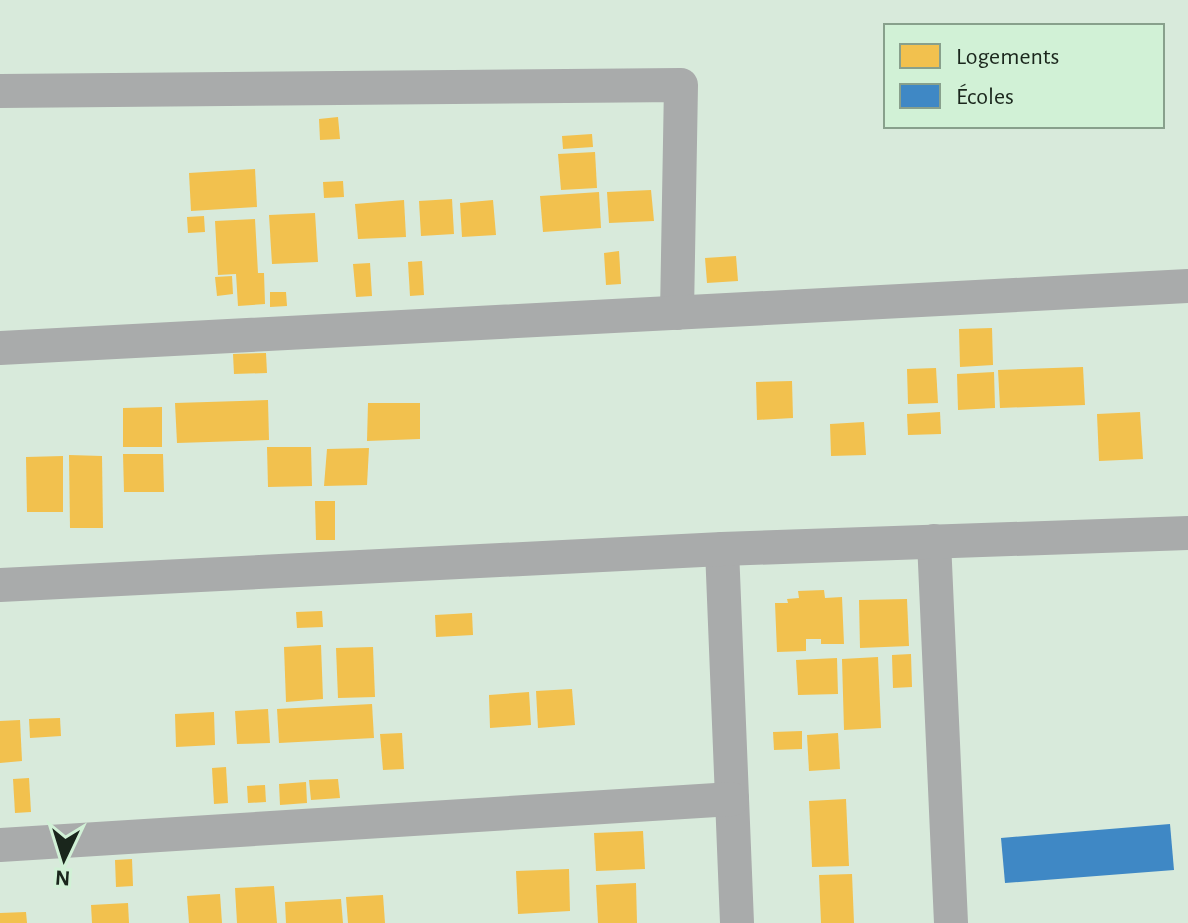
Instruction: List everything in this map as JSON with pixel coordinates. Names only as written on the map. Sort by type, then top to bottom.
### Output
[{"type":"street","points":[[0,91],[681,85],[677,313]]},
{"type":"street","points":[[0,348],[1188,286]]},
{"type":"street","points":[[0,585],[722,549],[1188,533]]},
{"type":"street","points":[[934,541],[951,923]]},
{"type":"street","points":[[722,549],[737,923]]},
{"type":"street","points":[[0,845],[732,799]]},
{"type":"building: Logements","points":[[338,117],[340,139],[320,140],[319,119]]},
{"type":"building: Logements","points":[[592,134],[593,147],[563,149],[562,136]]},
{"type":"building: Logements","points":[[595,152],[597,188],[561,190],[558,154]]},
{"type":"building: Logements","points":[[255,169],[257,207],[191,211],[189,173]]},
{"type":"building: Logements","points":[[343,181],[344,197],[324,198],[323,182]]},
{"type":"building: Logements","points":[[651,190],[654,221],[609,223],[607,192]]},
{"type":"building: Logements","points":[[599,192],[601,228],[543,232],[540,196]]},
{"type":"building: Logements","points":[[452,199],[454,234],[421,236],[419,201]]},
{"type":"building: Logements","points":[[404,200],[406,237],[358,239],[355,204]]},
{"type":"building: Logements","points":[[493,200],[496,235],[462,237],[460,203]]},
{"type":"building: Logements","points":[[315,213],[318,262],[272,264],[269,215]]},
{"type":"building: Logements","points":[[204,216],[205,232],[188,233],[187,217]]},
{"type":"building: Logements","points":[[255,219],[258,273],[264,273],[265,304],[238,306],[236,274],[218,275],[215,221]]},
{"type":"building: Logements","points":[[619,251],[621,284],[606,285],[604,253]]},
{"type":"building: Logements","points":[[736,256],[738,281],[707,283],[705,258]]},
{"type":"building: Logements","points":[[422,261],[424,295],[410,296],[408,262]]},
{"type":"building: Logements","points":[[370,263],[372,296],[356,297],[353,264]]},
{"type":"building: Logements","points":[[232,276],[233,294],[217,296],[215,277]]},
{"type":"building: Logements","points":[[270,292],[286,292],[287,306],[270,307]]},
{"type":"building: Logements","points":[[992,328],[993,365],[960,367],[959,329]]},
{"type":"building: Logements","points":[[266,353],[267,373],[234,374],[233,354]]},
{"type":"building: Logements","points":[[1083,367],[1085,405],[1000,408],[998,370]]},
{"type":"building: Logements","points":[[936,368],[938,403],[908,404],[907,369]]},
{"type":"building: Logements","points":[[994,372],[995,408],[958,410],[957,374]]},
{"type":"building: Logements","points":[[792,381],[793,418],[757,420],[756,382]]},
{"type":"building: Logements","points":[[268,400],[269,440],[177,443],[175,403]]},
{"type":"building: Logements","points":[[368,403],[420,403],[420,439],[367,441]]},
{"type":"building: Logements","points":[[162,407],[162,447],[123,447],[123,408]]},
{"type":"building: Logements","points":[[940,412],[941,434],[908,435],[907,414]]},
{"type":"building: Logements","points":[[1140,412],[1143,459],[1099,461],[1097,414]]},
{"type":"building: Logements","points":[[864,422],[866,455],[831,456],[830,424]]},
{"type":"building: Logements","points":[[267,447],[311,447],[312,486],[268,487]]},
{"type":"building: Logements","points":[[369,448],[367,485],[324,486],[327,449]]},
{"type":"building: Logements","points":[[123,454],[163,454],[164,492],[124,492]]},
{"type":"building: Logements","points":[[69,455],[102,456],[103,528],[70,528]]},
{"type":"building: Logements","points":[[63,456],[63,512],[27,512],[26,457]]},
{"type":"building: Logements","points":[[315,501],[335,501],[335,540],[316,540]]},
{"type":"building: Logements","points":[[824,590],[825,598],[842,597],[844,644],[821,644],[821,639],[806,639],[806,651],[777,652],[775,603],[788,603],[787,599],[799,598],[798,591]]},
{"type":"building: Logements","points":[[907,599],[909,646],[860,648],[859,600]]},
{"type":"building: Logements","points":[[322,611],[323,627],[297,628],[296,612]]},
{"type":"building: Logements","points":[[472,613],[473,635],[436,637],[435,615]]},
{"type":"building: Logements","points":[[321,645],[323,699],[286,702],[284,647]]},
{"type":"building: Logements","points":[[373,647],[375,697],[338,698],[336,648]]},
{"type":"building: Logements","points":[[911,654],[912,687],[893,688],[892,655]]},
{"type":"building: Logements","points":[[878,657],[881,728],[844,730],[842,659]]},
{"type":"building: Logements","points":[[837,658],[838,694],[798,695],[796,660]]},
{"type":"building: Logements","points":[[572,689],[575,725],[538,728],[536,691]]},
{"type":"building: Logements","points":[[529,692],[531,725],[490,728],[489,695]]},
{"type":"building: Logements","points":[[372,704],[374,738],[279,743],[277,709]]},
{"type":"building: Logements","points":[[268,709],[270,743],[237,744],[235,711]]},
{"type":"building: Logements","points":[[214,712],[215,745],[176,747],[175,714]]},
{"type":"building: Logements","points":[[60,718],[61,736],[30,738],[29,719]]},
{"type":"building: Logements","points":[[20,720],[22,761],[0,763],[0,721]]},
{"type":"building: Logements","points":[[802,731],[802,749],[774,750],[773,732]]},
{"type":"building: Logements","points":[[402,733],[404,769],[383,770],[380,734]]},
{"type":"building: Logements","points":[[838,733],[840,769],[809,771],[807,735]]},
{"type":"building: Logements","points":[[226,767],[228,803],[214,804],[212,768]]},
{"type":"building: Logements","points":[[29,778],[31,812],[15,813],[13,779]]},
{"type":"building: Logements","points":[[338,779],[340,798],[311,800],[309,780]]},
{"type":"building: Logements","points":[[306,782],[307,803],[280,805],[279,784]]},
{"type":"building: Logements","points":[[265,785],[266,802],[248,803],[247,786]]},
{"type":"building: Logements","points":[[846,799],[849,866],[812,867],[809,801]]},
{"type":"building: Logements","points":[[643,831],[645,869],[596,871],[594,833]]},
{"type":"building: Logements","points":[[132,859],[133,886],[116,887],[115,860]]},
{"type":"building: Logements","points":[[569,869],[570,911],[518,914],[516,871]]},
{"type":"building: Logements","points":[[852,874],[854,923],[821,923],[819,875]]},
{"type":"building: Logements","points":[[636,883],[637,923],[598,923],[596,885]]},
{"type":"building: Logements","points":[[274,886],[277,923],[237,923],[235,888]]},
{"type":"building: Logements","points":[[220,894],[222,923],[189,923],[187,896]]},
{"type":"building: Logements","points":[[383,895],[385,923],[348,923],[346,897]]},
{"type":"building: Logements","points":[[341,899],[343,923],[286,923],[285,902]]},
{"type":"building: Logements","points":[[128,903],[129,923],[92,923],[91,905]]},
{"type":"building: Logements","points":[[26,912],[27,923],[0,923],[0,913]]},
{"type":"building: Écoles","points":[[1170,824],[1174,870],[1005,883],[1001,838]]}]
